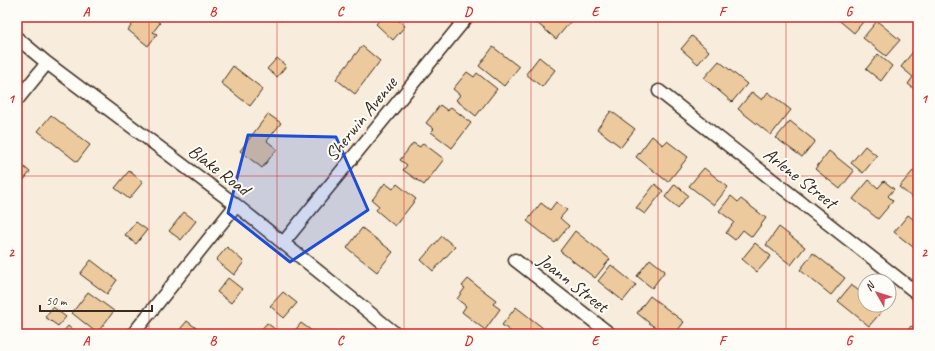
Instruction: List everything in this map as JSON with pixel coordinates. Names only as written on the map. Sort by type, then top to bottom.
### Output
[{"type":"street","name":"Sherwin Avenue","points":[[283,243],[467,17]]},
{"type":"street","name":"Blake Road","points":[[17,38],[47,63],[236,205],[396,334]]},
{"type":"street","points":[[17,100],[47,63]]},
{"type":"street","name":"Arlene Street","points":[[659,91],[918,294]]},
{"type":"street","points":[[132,334],[236,205]]},
{"type":"street","name":"Joann Street","points":[[515,260],[610,334]]},
{"type":"highlighted area","points":[[248,135],[336,137],[368,210],[290,262],[228,213]]},
{"type":"building","points":[[138,17],[156,17],[155,19],[160,23],[153,32],[157,34],[148,46],[128,30]]},
{"type":"building","points":[[382,17],[394,17],[405,26],[393,40],[376,24]]},
{"type":"building","points":[[530,17],[567,17],[571,21],[556,39]]},
{"type":"building","points":[[835,17],[867,17],[854,33]]},
{"type":"building","points":[[877,21],[900,40],[886,56],[863,38]]},
{"type":"building","points":[[692,36],[709,51],[698,64],[681,49]]},
{"type":"building","points":[[362,46],[380,61],[355,94],[336,79]]},
{"type":"building","points":[[493,47],[519,67],[504,86],[479,66]]},
{"type":"building","points":[[915,49],[918,52],[918,92],[908,84],[913,77],[901,67]]},
{"type":"building","points":[[878,54],[892,66],[881,81],[866,69]]},
{"type":"building","points":[[539,57],[555,70],[542,87],[526,74]]},
{"type":"building","points":[[277,58],[286,66],[277,77],[267,69]]},
{"type":"building","points":[[719,61],[747,84],[732,102],[704,78]]},
{"type":"building","points":[[233,66],[263,89],[250,106],[221,83]]},
{"type":"building","points":[[467,72],[474,77],[477,73],[497,89],[476,116],[456,100],[460,95],[453,89]]},
{"type":"building","points":[[752,92],[762,100],[768,92],[791,110],[771,135],[738,109]]},
{"type":"building","points":[[440,105],[448,111],[451,107],[471,123],[452,148],[431,132],[434,129],[426,123]]},
{"type":"building","points":[[611,111],[635,129],[621,147],[597,129]]},
{"type":"building","points":[[268,114],[281,123],[267,141],[277,149],[262,168],[240,151]]},
{"type":"building","points":[[51,115],[90,145],[77,162],[38,131]]},
{"type":"building","points":[[790,121],[815,141],[802,157],[776,138]]},
{"type":"building","points":[[652,136],[663,145],[667,141],[688,157],[668,182],[636,157]]},
{"type":"building","points":[[413,143],[420,147],[423,143],[444,159],[424,185],[403,170],[407,165],[400,160]]},
{"type":"building","points":[[865,146],[877,156],[863,173],[851,163]]},
{"type":"building","points":[[829,151],[854,171],[840,189],[815,169]]},
{"type":"building","points":[[17,161],[30,172],[17,189]]},
{"type":"building","points":[[704,168],[728,187],[714,205],[689,186]]},
{"type":"building","points":[[129,171],[143,182],[129,199],[115,188]]},
{"type":"building","points":[[913,171],[918,175],[918,192],[913,198],[899,187]]},
{"type":"building","points":[[869,180],[878,188],[884,181],[894,189],[888,196],[893,201],[878,219],[853,199]]},
{"type":"building","points":[[385,183],[393,189],[397,184],[416,199],[395,226],[376,210],[379,206],[372,200]]},
{"type":"building","points":[[655,184],[663,191],[645,214],[636,208]]},
{"type":"building","points":[[675,184],[688,195],[678,208],[665,197]]},
{"type":"building","points":[[731,196],[738,202],[741,199],[766,218],[752,237],[743,230],[735,240],[726,233],[734,222],[719,211]]},
{"type":"building","points":[[556,202],[567,210],[560,218],[569,226],[555,243],[527,221],[541,203],[550,210]]},
{"type":"building","points":[[184,212],[196,221],[181,240],[169,231]]},
{"type":"building","points":[[908,215],[918,223],[918,251],[894,232]]},
{"type":"building","points":[[136,222],[147,230],[136,244],[125,235]]},
{"type":"building","points":[[779,227],[805,247],[791,265],[766,245]]},
{"type":"building","points":[[362,228],[393,252],[377,272],[347,248]]},
{"type":"building","points":[[575,231],[610,259],[595,278],[560,251]]},
{"type":"building","points":[[442,236],[455,247],[433,271],[421,260]]},
{"type":"building","points":[[755,243],[771,256],[757,272],[742,259]]},
{"type":"building","points":[[227,247],[244,262],[234,275],[216,260]]},
{"type":"building","points":[[813,253],[845,278],[831,295],[800,270]]},
{"type":"building","points":[[650,259],[665,271],[652,288],[637,276]]},
{"type":"building","points":[[91,260],[117,280],[107,294],[80,274]]},
{"type":"building","points":[[611,265],[636,285],[623,301],[598,281]]},
{"type":"building","points":[[228,278],[242,289],[231,303],[217,292]]},
{"type":"building","points":[[468,279],[496,300],[493,304],[500,309],[485,330],[462,312],[466,306],[457,299],[465,288],[462,286]]},
{"type":"building","points":[[851,285],[857,289],[857,313],[880,313],[869,326],[838,301]]},
{"type":"building","points":[[88,292],[114,311],[97,333],[72,313]]},
{"type":"building","points":[[283,292],[297,303],[284,318],[270,306]]},
{"type":"building","points":[[650,296],[684,322],[675,334],[663,334],[637,313]]},
{"type":"building","points":[[53,307],[66,317],[58,326],[45,317]]},
{"type":"building","points":[[516,307],[543,328],[538,334],[514,334],[502,325]]},
{"type":"building","points":[[187,321],[204,334],[176,334]]},
{"type":"building","points":[[267,323],[276,330],[272,334],[257,334]]},
{"type":"building","points":[[301,323],[316,334],[292,334]]},
{"type":"building","points":[[68,326],[77,334],[61,334]]},
{"type":"building","points":[[911,326],[918,331],[918,334],[905,334]]}]
